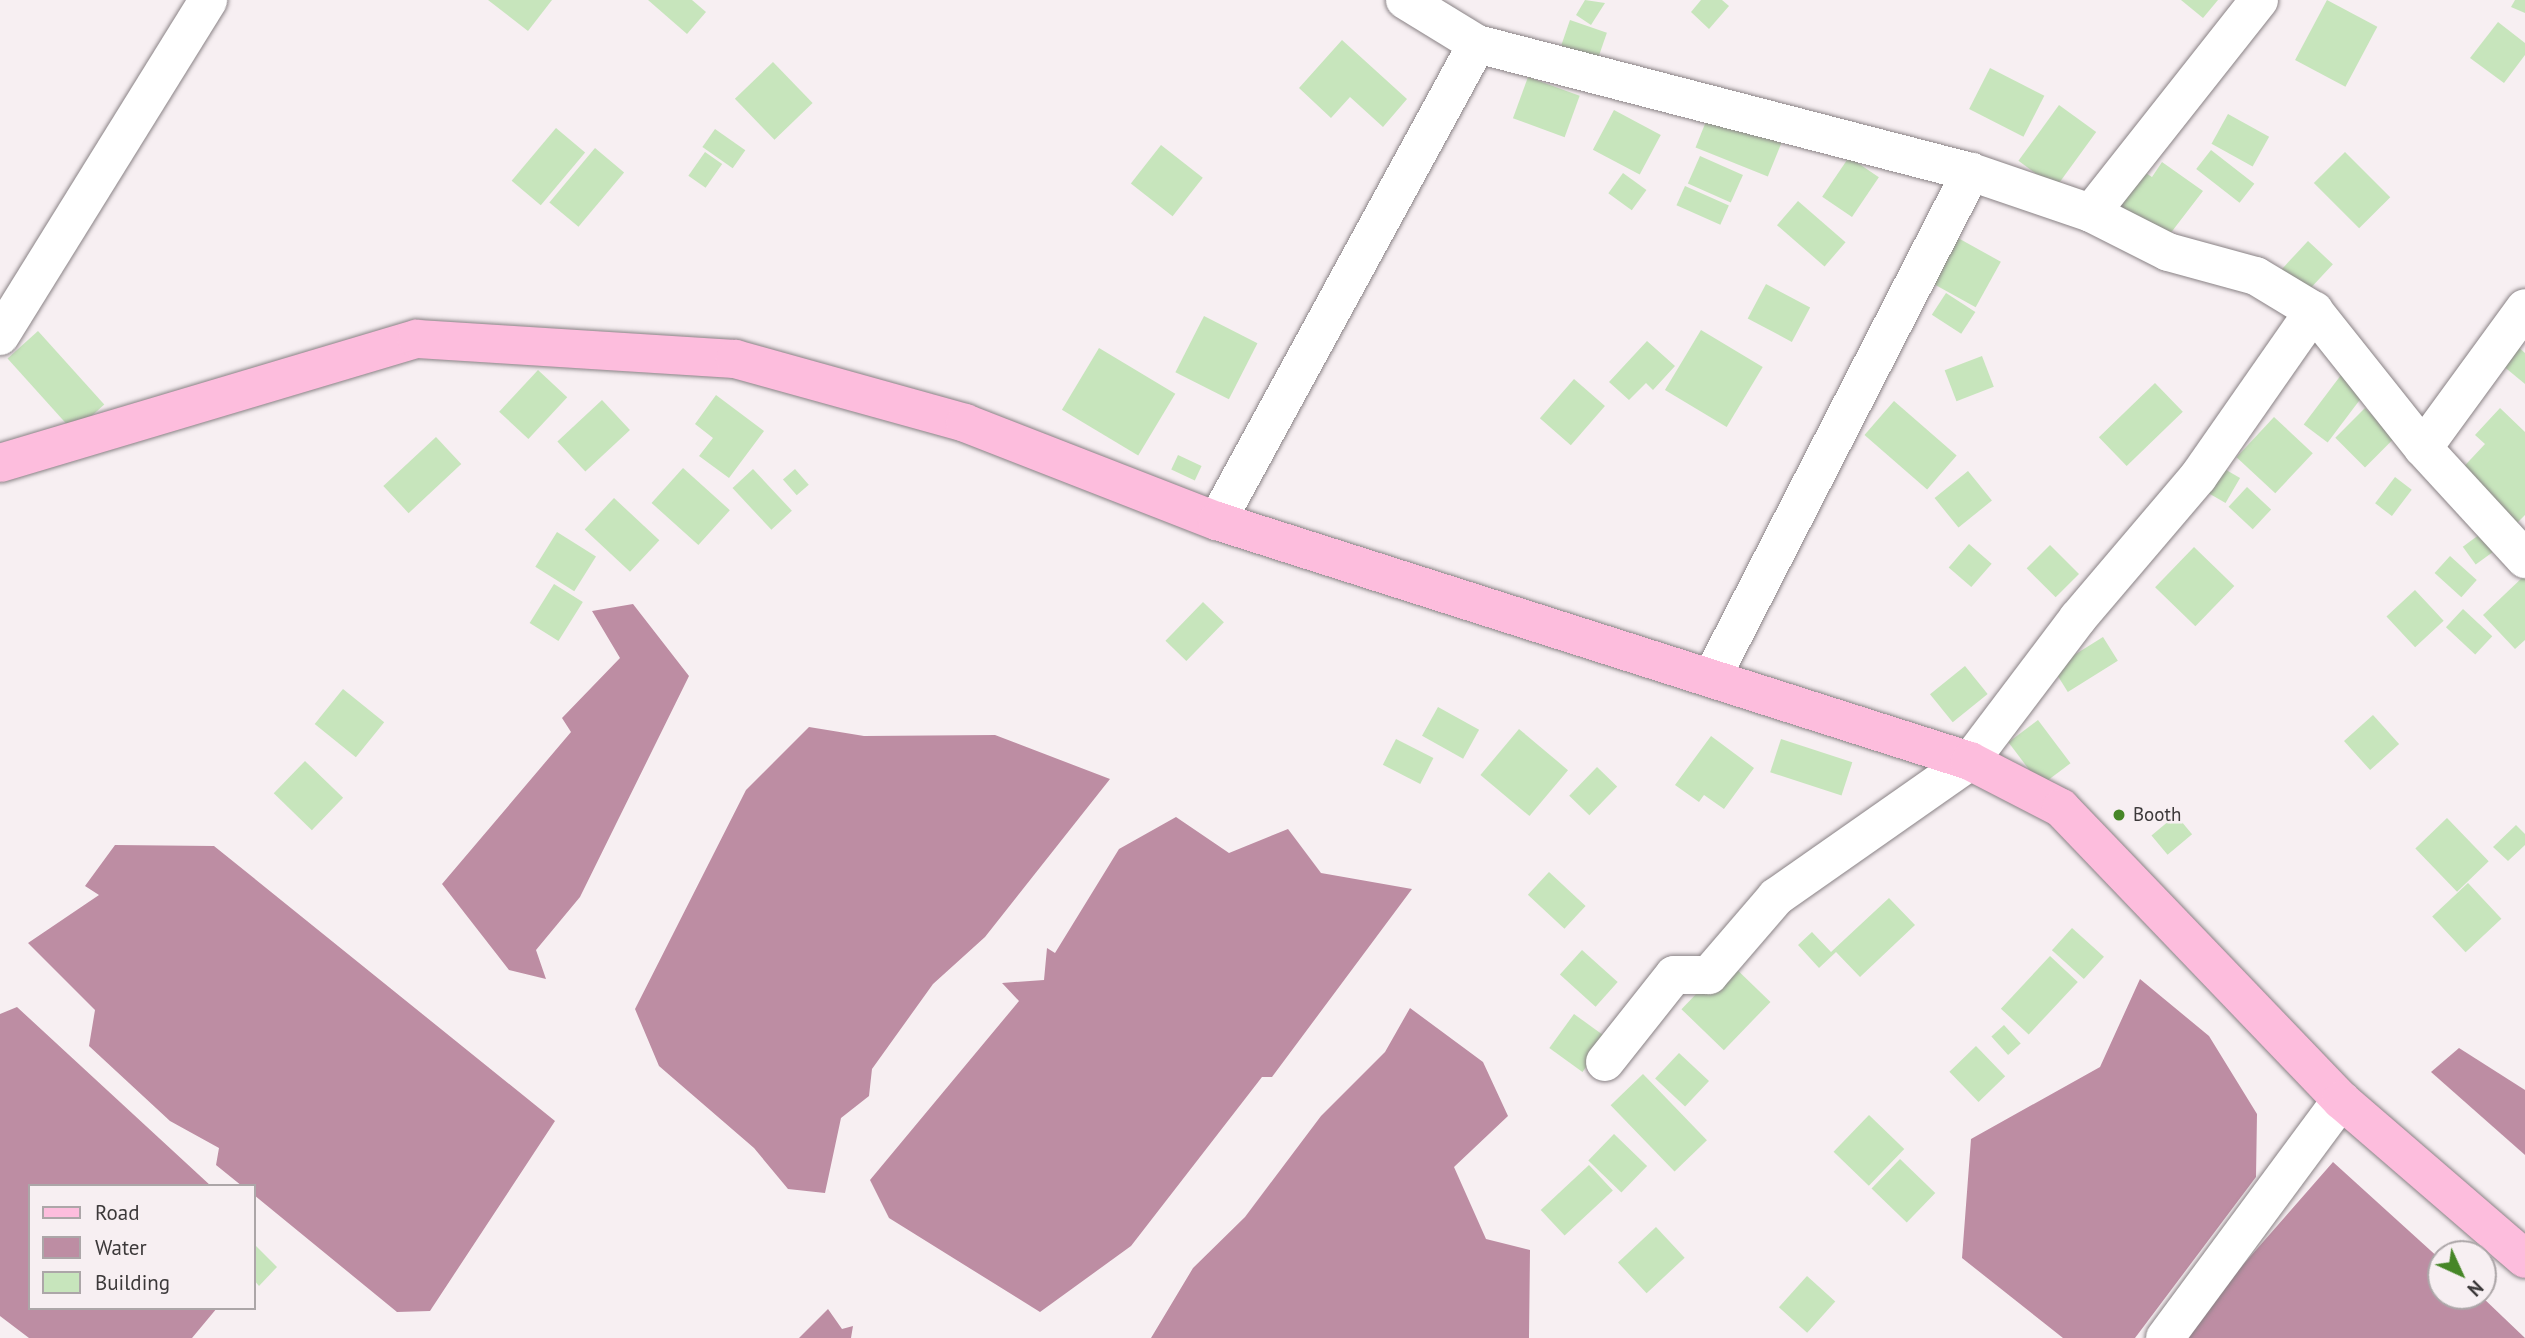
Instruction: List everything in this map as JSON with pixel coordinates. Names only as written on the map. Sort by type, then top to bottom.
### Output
[{"type":"main road","points":[[0,463],[417,339],[735,359],[965,423],[1217,521],[1970,761],[2061,808],[2341,1100],[2525,1259]]},
{"type":"street","points":[[0,336],[208,0]]},
{"type":"street","points":[[1405,0],[1477,44],[1971,172],[2091,213],[2168,252],[2256,276],[2314,311],[2423,448],[2525,559]]},
{"type":"street","points":[[2091,213],[2259,0]]},
{"type":"street","points":[[1217,521],[1477,44]]},
{"type":"street","points":[[1712,677],[1971,172]]},
{"type":"street","points":[[2423,448],[2525,308]]},
{"type":"street","points":[[1605,1062],[1674,975],[1709,975],[1776,897],[1970,761],[2078,618],[2198,477],[2314,311]]},
{"type":"street","points":[[2165,1338],[2341,1100]]},
{"type":"water","points":[[633,604],[689,676],[580,897],[536,950],[546,979],[509,970],[442,884],[571,732],[562,718],[620,658],[592,611]]},
{"type":"water","points":[[809,727],[864,736],[995,735],[1110,779],[985,937],[933,984],[872,1069],[869,1096],[841,1118],[825,1193],[788,1189],[754,1148],[659,1066],[635,1009],[746,790]]},
{"type":"water","points":[[1176,817],[1229,853],[1288,829],[1321,873],[1412,889],[1272,1077],[1262,1077],[1131,1246],[1040,1312],[889,1218],[870,1180],[1019,1001],[1002,983],[1044,980],[1047,948],[1055,953],[1119,849]]},
{"type":"water","points":[[115,845],[214,846],[555,1121],[430,1311],[397,1312],[256,1197],[256,1184],[240,1184],[216,1165],[219,1148],[170,1121],[89,1046],[95,1010],[28,943],[99,895],[85,886]]},
{"type":"water","points":[[2140,979],[2209,1036],[2257,1114],[2256,1177],[2135,1338],[2063,1338],[1962,1258],[1971,1139],[2100,1067]]},
{"type":"water","points":[[17,1007],[209,1184],[28,1184],[28,1310],[215,1310],[192,1338],[29,1338],[0,1316],[0,1014]]},
{"type":"water","points":[[1410,1008],[1483,1062],[1508,1116],[1454,1167],[1486,1239],[1530,1250],[1529,1338],[1151,1338],[1193,1268],[1245,1217],[1321,1116],[1385,1052]]},
{"type":"water","points":[[2459,1048],[2525,1090],[2525,1155],[2431,1072]]},
{"type":"water","points":[[2333,1162],[2427,1247],[2427,1310],[2496,1310],[2525,1338],[2179,1338]]},
{"type":"water","points":[[828,1309],[842,1329],[853,1326],[851,1338],[799,1338]]},
{"type":"building","points":[[488,0],[552,0],[528,31]]},
{"type":"building","points":[[648,0],[692,0],[706,12],[687,34]]},
{"type":"building","points":[[1585,0],[1605,3],[1591,25],[1576,15]]},
{"type":"building","points":[[1701,0],[1722,0],[1729,6],[1709,29],[1691,12]]},
{"type":"building","points":[[2181,0],[2218,0],[2203,18]]},
{"type":"building","points":[[2327,0],[2377,27],[2345,87],[2295,60]]},
{"type":"building","points":[[2515,0],[2525,0],[2525,13],[2511,7]]},
{"type":"building","points":[[1570,20],[1607,33],[1598,58],[1561,46]]},
{"type":"building","points":[[2498,22],[2525,43],[2525,55],[2504,83],[2470,58]]},
{"type":"building","points":[[1342,40],[1407,99],[1383,127],[1350,97],[1331,118],[1299,88]]},
{"type":"building","points":[[773,62],[813,103],[774,140],[735,99]]},
{"type":"building","points":[[1990,68],[2044,96],[2023,137],[1969,109]]},
{"type":"building","points":[[1528,77],[1580,96],[1565,137],[1513,118]]},
{"type":"building","points":[[2059,105],[2096,132],[2056,188],[2018,161]]},
{"type":"building","points":[[1614,110],[1661,135],[1640,175],[1593,150]]},
{"type":"building","points":[[1709,114],[1781,143],[1768,177],[1696,147]]},
{"type":"building","points":[[2228,114],[2269,137],[2253,167],[2212,144]]},
{"type":"building","points":[[556,128],[585,152],[541,205],[512,181]]},
{"type":"building","points":[[715,129],[745,150],[733,168],[702,147]]},
{"type":"building","points":[[1161,145],[1203,178],[1173,216],[1131,184]]},
{"type":"building","points":[[595,148],[624,172],[578,227],[549,202]]},
{"type":"building","points":[[2211,150],[2254,184],[2240,203],[2196,169]]},
{"type":"building","points":[[705,152],[722,164],[706,188],[688,176]]},
{"type":"building","points":[[2345,152],[2390,197],[2359,228],[2314,183]]},
{"type":"building","points":[[1700,156],[1743,175],[1731,203],[1688,183]]},
{"type":"building","points":[[1849,157],[1879,177],[1852,217],[1822,197]]},
{"type":"building","points":[[2162,162],[2203,191],[2163,243],[2108,205],[2135,166],[2152,177]]},
{"type":"building","points":[[1623,173],[1646,190],[1632,210],[1608,193]]},
{"type":"building","points":[[1685,186],[1729,206],[1720,225],[1676,205]]},
{"type":"building","points":[[1798,201],[1846,242],[1825,266],[1777,225]]},
{"type":"building","points":[[1958,238],[2001,262],[1976,307],[1933,283]]},
{"type":"building","points":[[2308,241],[2333,264],[2305,294],[2280,271]]},
{"type":"building","points":[[1766,284],[1810,307],[1792,342],[1748,318]]},
{"type":"building","points":[[1946,293],[1975,312],[1961,334],[1932,315]]},
{"type":"building","points":[[1204,316],[1257,343],[1229,399],[1175,372]]},
{"type":"building","points":[[1701,330],[1763,367],[1727,427],[1665,390]]},
{"type":"building","points":[[38,331],[104,405],[74,432],[8,358]]},
{"type":"building","points":[[1647,341],[1675,366],[1653,390],[1646,383],[1629,400],[1609,382]]},
{"type":"building","points":[[2518,347],[2525,353],[2525,384],[2502,365]]},
{"type":"building","points":[[1099,348],[1175,394],[1138,456],[1062,410]]},
{"type":"building","points":[[1982,356],[1994,387],[1956,401],[1945,370]]},
{"type":"building","points":[[538,370],[567,397],[528,439],[499,412]]},
{"type":"building","points":[[2341,375],[2365,393],[2328,443],[2304,425]]},
{"type":"building","points":[[1574,379],[1605,406],[1571,445],[1540,418]]},
{"type":"building","points":[[2155,383],[2183,412],[2127,466],[2099,437]]},
{"type":"building","points":[[716,395],[764,431],[729,478],[699,456],[713,438],[695,424]]},
{"type":"building","points":[[602,400],[630,430],[585,472],[557,442]]},
{"type":"building","points":[[1894,401],[1957,455],[1927,489],[1864,435]]},
{"type":"building","points":[[2365,408],[2395,438],[2365,467],[2335,438]]},
{"type":"building","points":[[2500,408],[2525,432],[2525,515],[2511,529],[2455,476],[2485,444],[2475,435]]},
{"type":"building","points":[[2274,417],[2313,453],[2275,493],[2236,457]]},
{"type":"building","points":[[436,437],[461,464],[409,513],[383,486]]},
{"type":"building","points":[[1178,455],[1202,466],[1195,480],[1171,470]]},
{"type":"building","points":[[2221,467],[2240,478],[2226,503],[2206,492]]},
{"type":"building","points":[[683,468],[730,510],[698,545],[652,503]]},
{"type":"building","points":[[753,469],[792,511],[771,530],[733,488]]},
{"type":"building","points":[[795,469],[809,485],[797,495],[783,479]]},
{"type":"building","points":[[1968,471],[1992,501],[1958,528],[1935,498]]},
{"type":"building","points":[[2395,477],[2412,490],[2392,516],[2375,503]]},
{"type":"building","points":[[2247,487],[2271,510],[2253,529],[2229,507]]},
{"type":"building","points":[[614,498],[659,540],[630,572],[585,529]]},
{"type":"building","points":[[557,532],[596,556],[574,591],[535,567]]},
{"type":"building","points":[[2483,532],[2496,550],[2476,564],[2463,547]]},
{"type":"building","points":[[1969,544],[1992,564],[1971,587],[1949,567]]},
{"type":"building","points":[[2050,545],[2079,574],[2056,597],[2027,568]]},
{"type":"building","points":[[2194,547],[2234,586],[2195,626],[2155,587]]},
{"type":"building","points":[[2450,556],[2477,580],[2461,597],[2435,573]]},
{"type":"building","points":[[2525,575],[2525,640],[2515,649],[2483,615]]},
{"type":"building","points":[[554,584],[583,602],[558,641],[530,623]]},
{"type":"building","points":[[2415,590],[2444,621],[2415,647],[2386,617]]},
{"type":"building","points":[[1203,602],[1224,622],[1186,661],[1165,641]]},
{"type":"building","points":[[2463,609],[2492,636],[2475,655],[2446,627]]},
{"type":"building","points":[[2103,637],[2118,661],[2068,692],[2053,668]]},
{"type":"building","points":[[1965,666],[1988,694],[1953,722],[1930,694]]},
{"type":"building","points":[[343,689],[384,722],[356,757],[315,724]]},
{"type":"building","points":[[1438,707],[1479,730],[1463,759],[1422,736]]},
{"type":"building","points":[[2373,715],[2399,744],[2370,770],[2344,741]]},
{"type":"building","points":[[2038,720],[2070,763],[2041,785],[2008,742]]},
{"type":"building","points":[[1519,729],[1568,770],[1529,816],[1480,775]]},
{"type":"building","points":[[1711,736],[1754,768],[1724,809],[1704,795],[1699,802],[1675,785]]},
{"type":"building","points":[[1396,739],[1433,758],[1420,784],[1383,765]]},
{"type":"building","points":[[1781,739],[1852,762],[1842,795],[1770,772]]},
{"type":"building","points":[[305,761],[343,798],[312,830],[274,793]]},
{"type":"building","points":[[1597,767],[1617,786],[1589,815],[1569,796]]},
{"type":"building","points":[[2176,815],[2192,834],[2168,855],[2151,836]]},
{"type":"building","points":[[2447,818],[2489,861],[2457,892],[2415,849]]},
{"type":"building","points":[[2516,825],[2525,834],[2525,845],[2508,861],[2493,847]]},
{"type":"building","points":[[1549,872],[1586,906],[1564,929],[1528,895]]},
{"type":"building","points":[[2468,883],[2501,919],[2466,952],[2432,916]]},
{"type":"building","points":[[1889,898],[1915,925],[1860,977],[1836,952],[1819,968],[1798,945],[1812,932],[1831,952]]},
{"type":"building","points":[[2072,928],[2104,957],[2084,979],[2052,950]]},
{"type":"building","points":[[1582,950],[1618,982],[1596,1007],[1560,975]]},
{"type":"building","points":[[2050,956],[2078,982],[2029,1035],[2001,1009]]},
{"type":"building","points":[[1728,961],[1770,1002],[1724,1050],[1681,1009]]},
{"type":"building","points":[[1574,1014],[1607,1038],[1582,1072],[1549,1048]]},
{"type":"building","points":[[2004,1025],[2021,1044],[2008,1055],[1991,1036]]},
{"type":"building","points":[[1976,1046],[2005,1076],[1979,1102],[1949,1072]]},
{"type":"building","points":[[1679,1053],[1709,1081],[1685,1107],[1655,1079]]},
{"type":"building","points":[[1643,1074],[1707,1140],[1675,1171],[1611,1105]]},
{"type":"building","points":[[1869,1115],[1904,1149],[1869,1186],[1834,1152]]},
{"type":"building","points":[[1614,1134],[1647,1166],[1621,1193],[1588,1161]]},
{"type":"building","points":[[1900,1159],[1935,1193],[1907,1223],[1872,1188]]},
{"type":"building","points":[[1589,1165],[1613,1191],[1565,1236],[1541,1210]]},
{"type":"building","points":[[1656,1227],[1685,1258],[1647,1293],[1618,1262]]},
{"type":"building","points":[[256,1246],[277,1267],[259,1286],[256,1282]]},
{"type":"building","points":[[1807,1276],[1835,1301],[1807,1333],[1779,1307]]},
{"type":"place","name":"Booth","points":[[2119,815]]}]
